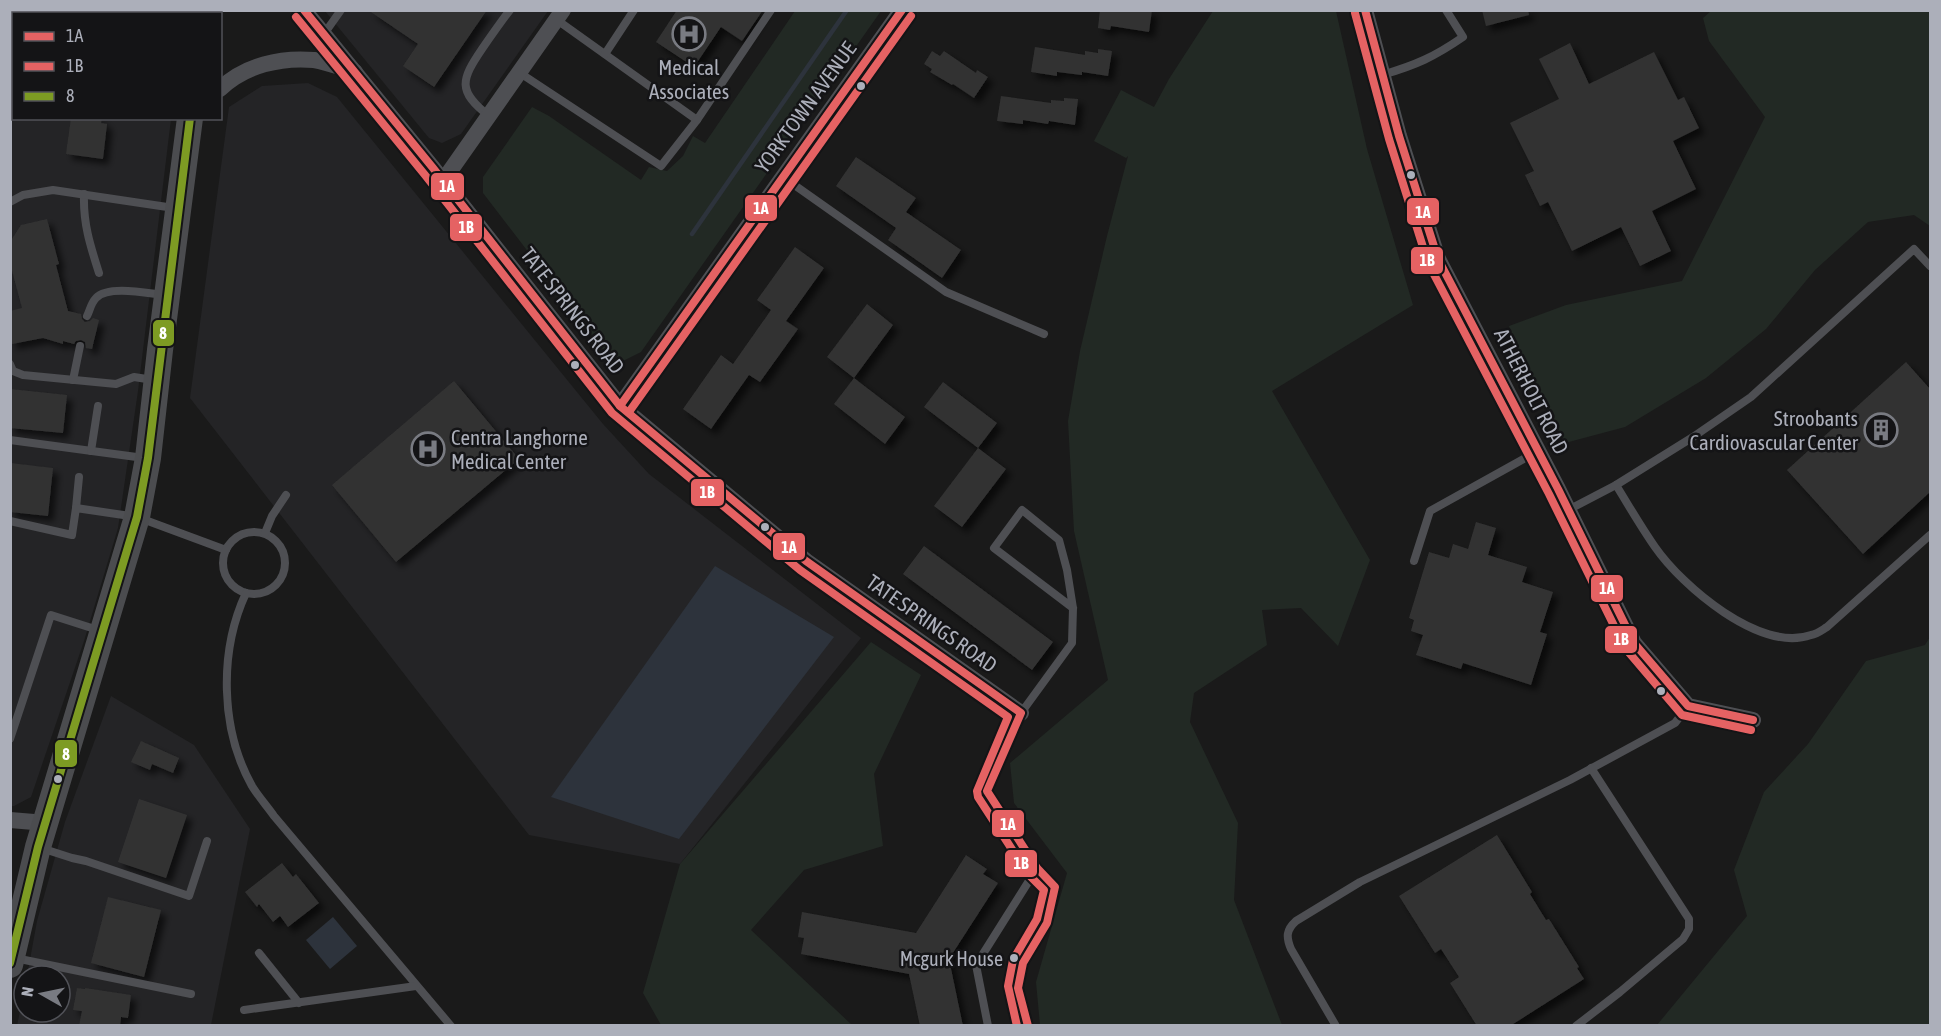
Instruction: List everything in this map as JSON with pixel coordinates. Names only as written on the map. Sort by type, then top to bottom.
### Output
[{"type":"main road","points":[[11,961],[42,835],[137,517],[148,458],[167,296],[192,121]]},
{"type":"street","name":"TATE SPRINGS ROAD","points":[[304,10],[443,181],[620,406],[806,561],[1020,713]]},
{"type":"street","name":"YORKTOWN AVENUE","points":[[620,406],[902,10]]},
{"type":"street","name":"ATHERHOLT ROAD","points":[[1365,10],[1399,136],[1438,259],[1634,643],[1688,706]]},
{"type":"street","points":[[443,181],[560,15]]},
{"type":"street","points":[[222,86],[231,79],[255,68],[283,59],[316,60],[355,72]]},
{"type":"street","points":[[1688,706],[1753,720]]},
{"type":"street","points":[[10,820],[42,835]]},
{"type":"lane","points":[[324,34],[341,10]]},
{"type":"lane","points":[[489,116],[471,99],[464,79],[469,68],[510,10]]},
{"type":"lane","points":[[605,54],[634,10]]},
{"type":"lane","points":[[520,73],[662,166],[697,120],[771,10]]},
{"type":"lane","points":[[1382,75],[1414,66],[1437,56],[1463,37],[1446,10]]},
{"type":"lane","points":[[560,15],[605,54],[697,120]]},
{"type":"lane","points":[[783,177],[946,292],[1044,334]]},
{"type":"lane","points":[[10,202],[23,195],[53,190],[179,208]]},
{"type":"lane","points":[[84,194],[86,232],[99,273]]},
{"type":"lane","points":[[1568,510],[1616,485],[1693,437],[1751,397],[1914,249],[1930,266]]},
{"type":"lane","points":[[87,316],[94,300],[100,294],[110,291],[144,292],[167,296]]},
{"type":"lane","points":[[73,380],[80,346]]},
{"type":"lane","points":[[10,364],[13,370],[23,375],[117,384],[134,377],[156,381]]},
{"type":"lane","points":[[91,451],[98,406]]},
{"type":"lane","points":[[10,440],[148,458]]},
{"type":"lane","points":[[1414,561],[1430,511],[1538,452]]},
{"type":"lane","points":[[10,521],[72,535],[79,477]]},
{"type":"lane","points":[[1616,485],[1656,549],[1690,588],[1723,613],[1763,633],[1785,638],[1810,636],[1827,627],[1930,535]]},
{"type":"lane","points":[[265,533],[286,495]]},
{"type":"lane","points":[[76,508],[137,517],[226,550]]},
{"type":"lane","points":[[1028,1026],[1018,988],[1023,963],[1047,923],[1055,887],[1037,868],[987,791],[1020,713],[1072,643],[1073,608],[1059,540],[1022,510],[993,548],[1073,608]]},
{"type":"lane","points":[[255,531],[265,533],[274,538],[285,555],[283,575],[277,584],[259,594],[239,590],[225,575],[223,565],[226,550],[235,537],[255,531]]},
{"type":"lane","points":[[246,593],[240,607],[227,658],[227,709],[235,744],[252,786],[274,816],[451,1026]]},
{"type":"lane","points":[[10,739],[51,615],[103,632]]},
{"type":"lane","points":[[1336,1026],[1291,949],[1287,938],[1289,928],[1296,921],[1360,882],[1592,768],[1675,723],[1688,706]]},
{"type":"lane","points":[[1576,1026],[1665,955],[1683,939],[1689,929],[1689,919],[1592,768]]},
{"type":"lane","points":[[42,835],[72,858],[189,896],[207,841]]},
{"type":"lane","points":[[988,1026],[976,965],[1037,868]]},
{"type":"lane","points":[[259,953],[299,1003]]},
{"type":"lane","points":[[11,961],[191,994]]},
{"type":"lane","points":[[244,1010],[416,986]]},
{"type":"shaded area","points":[[11,11],[184,11],[12,12],[11,86]]},
{"type":"shaded area","points":[[325,11],[548,11],[461,134],[442,143],[429,138]]},
{"type":"shaded area","points":[[795,11],[881,11],[641,352],[623,361],[605,352],[483,193],[483,177],[532,107],[549,116],[641,180],[649,167],[667,171],[683,156],[693,136],[705,143]]},
{"type":"shaded area","points":[[1213,11],[1336,11],[1367,149],[1413,305],[1272,391],[1370,560],[1338,646],[1301,608],[1262,610],[1267,645],[1194,693],[1190,722],[1238,823],[1234,900],[1282,1025],[1040,1025],[1036,982],[1067,873],[1014,803],[1010,763],[1108,680],[1074,531],[1068,421],[1080,351],[1128,156],[1126,158],[1094,141],[1121,90],[1154,107],[1169,79]]},
{"type":"shaded area","points":[[1711,11],[1930,11],[1930,226],[1914,215],[1868,222],[1815,270],[1766,329],[1706,378],[1625,427],[1565,443],[1526,370],[1509,326],[1566,305],[1682,281],[1765,117],[1709,41],[1703,18]]},
{"type":"shaded area","name":"Centra Langhorne Medical Center","points":[[308,83],[337,97],[603,424],[649,474],[861,638],[680,864],[529,835],[190,398],[229,107],[262,86]]},
{"type":"shaded area","points":[[12,100],[12,120],[171,120],[138,391],[118,528],[84,641],[31,797],[14,806],[10,806],[10,108]]},
{"type":"shaded area","points":[[715,566],[834,637],[679,839],[551,797]]},
{"type":"shaded area","points":[[1930,637],[1930,1025],[1657,1025],[1747,916],[1734,870],[1764,792],[1808,744],[1866,661],[1925,645]]},
{"type":"shaded area","points":[[871,642],[921,675],[874,774],[883,846],[804,870],[751,930],[852,1025],[661,1025],[643,993],[680,864]]},
{"type":"shaded area","points":[[111,696],[194,745],[250,829],[211,1025],[17,1026],[17,1024],[72,1024],[72,964],[29,964],[37,921],[65,822]]},
{"type":"shaded area","points":[[333,917],[357,946],[330,969],[306,940]]},
{"type":"building","points":[[368,10],[487,10],[434,87],[403,66],[418,44]]},
{"type":"building","name":"Medical Associates","points":[[677,10],[763,10],[742,41],[721,27],[694,67],[656,42]]},
{"type":"building","points":[[1100,10],[1152,10],[1149,32],[1111,26],[1110,30],[1098,28]]},
{"type":"building","points":[[1482,10],[1528,10],[1529,15],[1486,26]]},
{"type":"building","points":[[1570,43],[1589,84],[1654,52],[1678,100],[1684,97],[1699,128],[1673,141],[1696,189],[1652,211],[1671,251],[1640,266],[1621,227],[1572,251],[1548,202],[1540,206],[1525,175],[1534,171],[1510,123],[1559,99],[1539,59]]},
{"type":"building","points":[[1035,47],[1085,55],[1085,51],[1098,53],[1098,49],[1112,51],[1108,76],[1082,72],[1082,75],[1057,72],[1057,76],[1031,72]]},
{"type":"building","points":[[932,51],[940,56],[944,51],[976,73],[977,70],[988,77],[974,98],[930,72],[932,69],[924,64]]},
{"type":"building","points":[[1001,96],[1051,103],[1051,100],[1064,101],[1064,98],[1078,99],[1075,125],[1049,121],[1048,124],[1023,120],[1023,124],[997,121]]},
{"type":"building","points":[[71,120],[102,120],[101,123],[107,124],[103,159],[66,154]]},
{"type":"building","points":[[856,157],[916,198],[906,212],[961,250],[942,278],[888,240],[896,228],[836,186]]},
{"type":"building","points":[[47,219],[68,311],[81,314],[85,322],[93,318],[99,320],[92,349],[86,348],[85,342],[81,340],[74,344],[63,341],[63,344],[43,338],[12,344],[10,311],[22,308],[10,263],[10,242],[21,225]]},
{"type":"building","points":[[795,247],[824,268],[786,321],[798,329],[760,382],[749,375],[711,429],[683,409],[721,355],[733,364],[771,310],[757,300]]},
{"type":"building","points":[[867,304],[893,325],[854,378],[827,357]]},
{"type":"building","name":"Stroobants Cardiovascular Center","points":[[1906,362],[1930,389],[1930,492],[1863,554],[1787,470]]},
{"type":"building","points":[[854,378],[905,417],[885,444],[834,404]]},
{"type":"building","points":[[454,381],[519,459],[396,562],[332,485]]},
{"type":"building","points":[[943,382],[997,423],[978,448],[924,407]]},
{"type":"building","points":[[10,389],[67,395],[63,433],[10,428]]},
{"type":"building","points":[[978,448],[1006,469],[962,527],[934,506]]},
{"type":"building","points":[[10,463],[53,468],[48,516],[10,512]]},
{"type":"building","points":[[1476,522],[1496,528],[1488,555],[1527,567],[1522,582],[1553,592],[1540,632],[1547,634],[1531,685],[1463,663],[1461,669],[1416,655],[1423,635],[1411,631],[1414,620],[1409,618],[1429,552],[1449,558],[1453,544],[1468,549]]},
{"type":"building","points":[[924,546],[1053,642],[1032,670],[903,574]]},
{"type":"building","points":[[141,741],[179,758],[173,773],[152,764],[150,770],[131,762]]},
{"type":"building","points":[[139,799],[187,815],[166,878],[118,862]]},
{"type":"building","points":[[1497,835],[1532,892],[1530,894],[1546,920],[1549,919],[1584,979],[1510,1026],[1477,1026],[1450,983],[1459,977],[1441,949],[1435,953],[1399,896]]},
{"type":"building","name":"Mcgurk House","points":[[966,855],[987,869],[983,874],[998,883],[949,959],[963,1026],[920,1026],[909,974],[801,954],[804,938],[798,937],[802,912],[916,933]]},
{"type":"building","points":[[282,863],[293,877],[296,874],[319,903],[288,927],[280,916],[273,922],[259,904],[257,907],[245,892]]},
{"type":"building","points":[[108,897],[161,910],[144,977],[91,963]]},
{"type":"building","points":[[77,988],[131,995],[128,1018],[121,1017],[120,1026],[79,1026],[82,1011],[73,1010]]},
{"type":"waterway","points":[[692,234],[847,10]]},
{"type":"transit line","name":"1A","points":[[304,10],[433,168],[620,406],[806,561],[1021,713],[987,791],[1037,868],[1055,887],[1047,923],[1023,963],[1018,988],[1028,1026]]},
{"type":"transit line","name":"1A","points":[[620,406],[902,10]]},
{"type":"transit line","name":"1A","points":[[1365,10],[1399,136],[1438,259],[1558,489],[1634,643],[1688,706],[1753,720]]},
{"type":"transit line","name":"1B","points":[[1355,13],[1389,139],[1428,263],[1549,494],[1625,648],[1682,715],[1751,730]]},
{"type":"transit line","name":"1B","points":[[629,412],[911,16]]},
{"type":"transit line","name":"1B","points":[[296,17],[425,175],[612,413],[800,570],[1008,717],[977,791],[978,797],[1028,874],[1044,890],[1037,919],[1013,960],[1008,986],[1017,1026]]},
{"type":"transit line","name":"8","points":[[10,963],[38,847],[137,517],[148,458],[190,120]]},
{"type":"place","name":"Medical Associates","points":[[689,34]]},
{"type":"place","name":"Stroobants Cardiovascular Center","points":[[1881,430]]},
{"type":"place","name":"Centra Langhorne Medical Center","points":[[428,449]]},
{"type":"place","name":"Mcgurk House","points":[[1014,958]]}]
